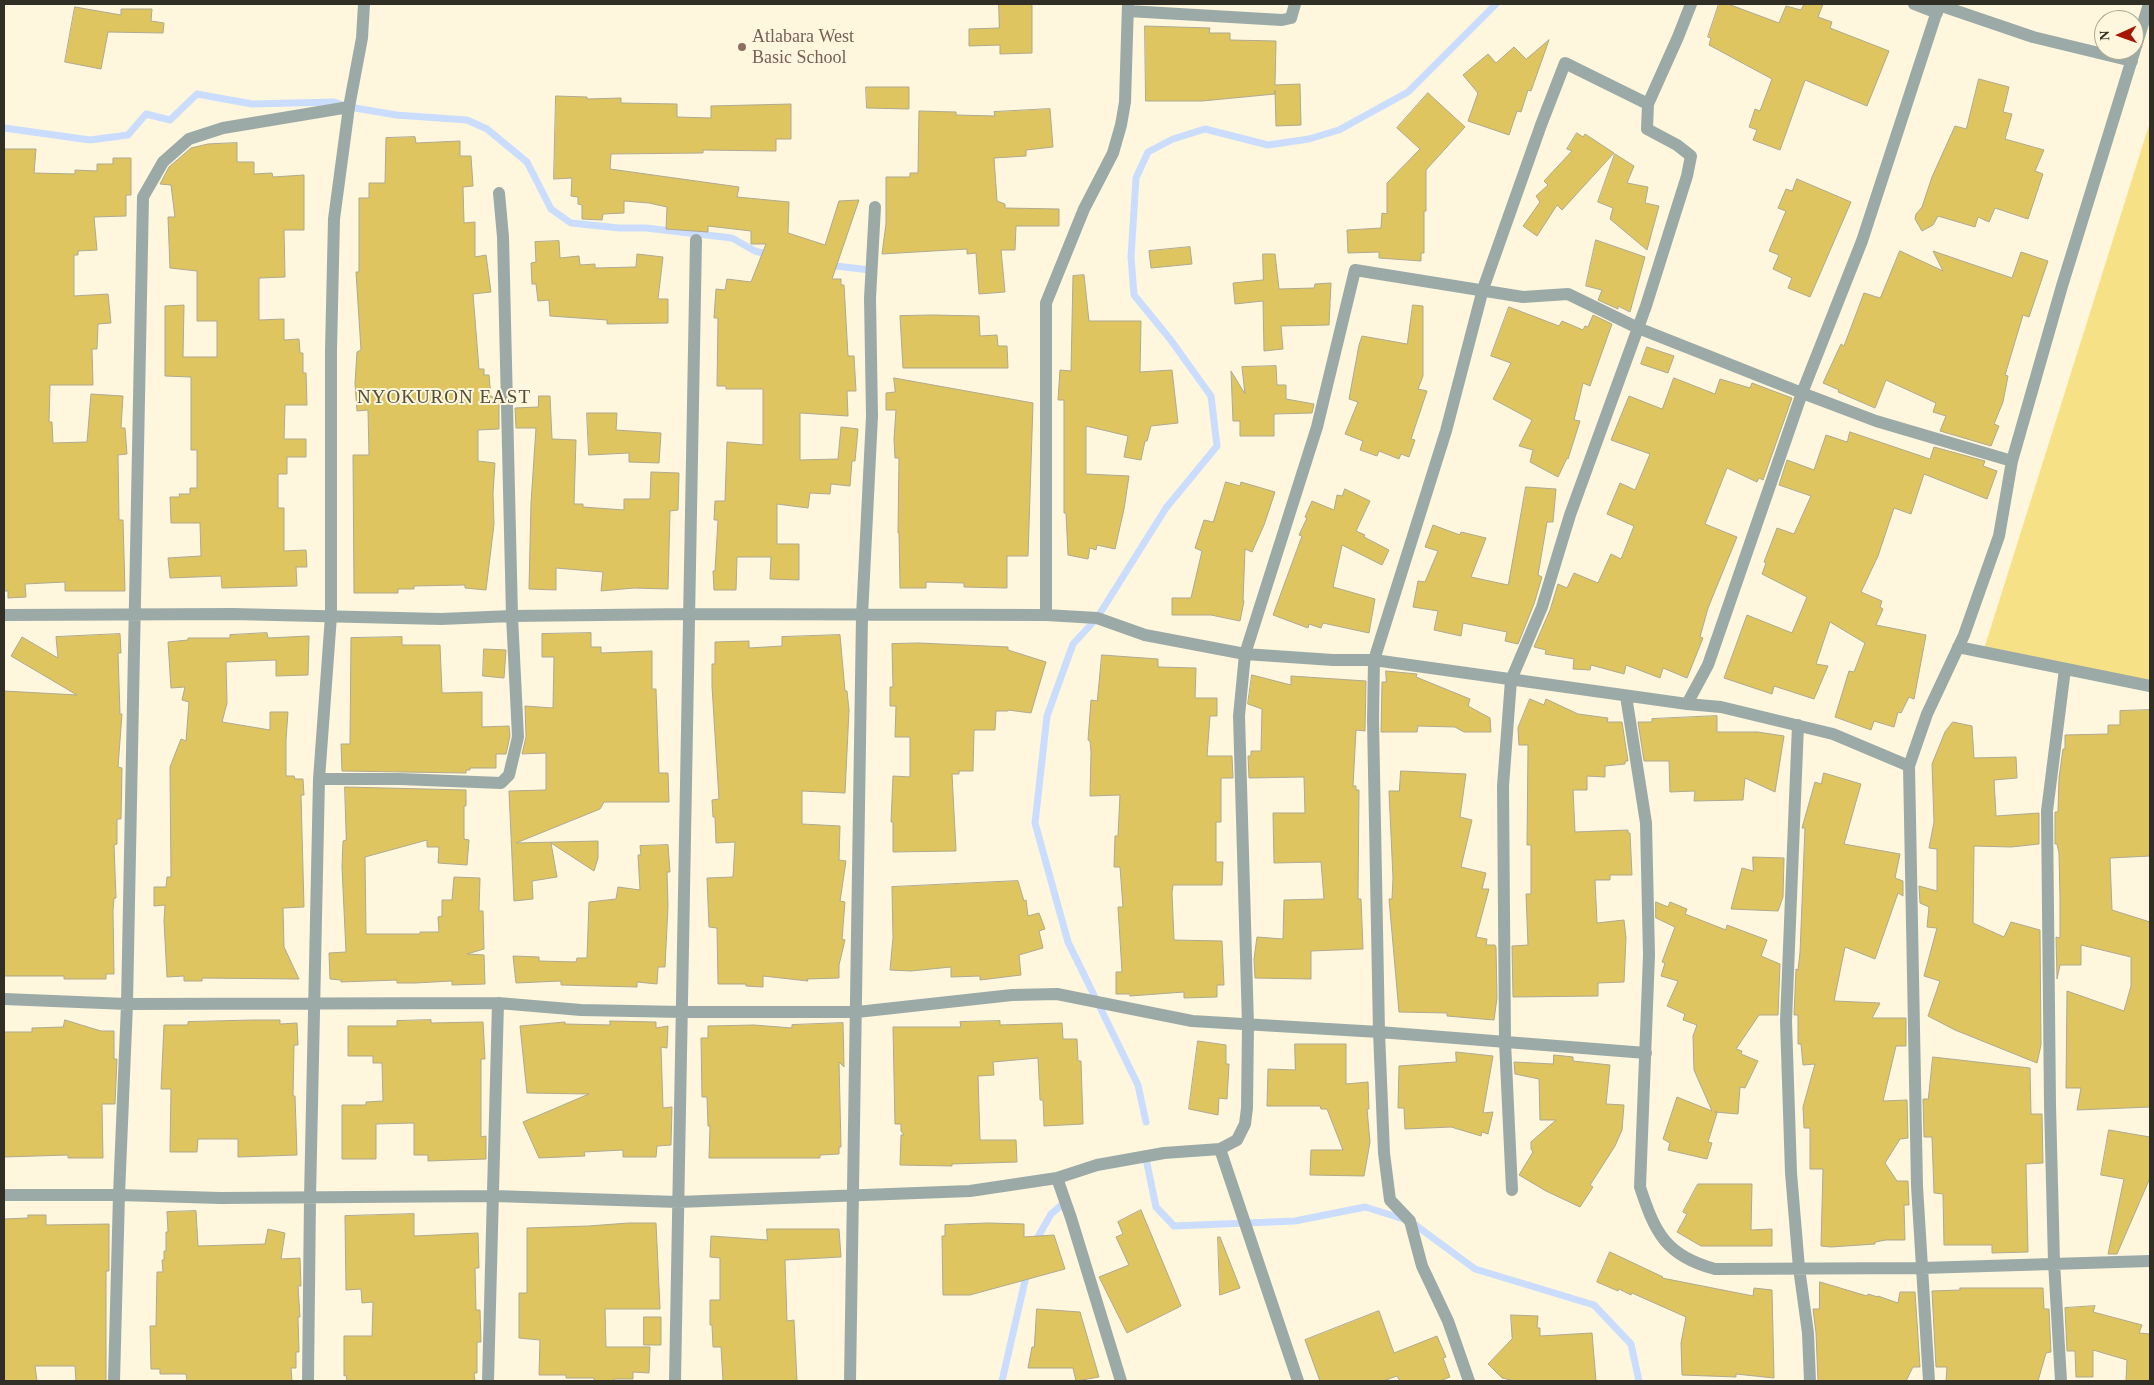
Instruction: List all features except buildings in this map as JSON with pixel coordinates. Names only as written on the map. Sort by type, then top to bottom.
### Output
[{"type":"street","points":[[308,1381],[319,779],[331,616],[331,350],[334,219],[349,107],[362,38],[364,4]]},
{"type":"street","points":[[1046,615],[1046,303],[1084,208],[1113,152],[1125,102],[1128,7],[1282,20],[1291,18],[1295,4]]},
{"type":"street","points":[[1512,1190],[1505,1042],[1503,786],[1511,680],[1542,607],[1570,515],[1638,328],[1687,176],[1692,156],[1677,145],[1647,129],[1648,104],[1691,4]]},
{"type":"street","points":[[1914,4],[1937,13]]},
{"type":"street","points":[[1929,1381],[1917,1186],[1909,766],[1926,714],[1958,647],[1986,577],[1999,536],[2012,461],[2062,286],[2149,4]]},
{"type":"street","points":[[1687,704],[1708,664],[1802,393],[1862,241],[1937,13],[1938,5],[2034,37],[2132,61]]},
{"type":"street","points":[[1469,1381],[1448,1321],[1422,1266],[1410,1221],[1390,1200],[1384,1153],[1379,1032],[1373,720],[1374,660],[1446,431],[1483,289],[1565,63],[1648,104]]},
{"type":"street","points":[[114,1381],[127,1004],[143,197],[164,162],[189,139],[223,128],[349,107]]},
{"type":"street","points":[[319,779],[400,779],[502,783],[511,769],[518,738],[512,616],[503,237],[499,193]]},
{"type":"street","points":[[850,1381],[862,616],[872,416],[870,298],[875,207]]},
{"type":"street","points":[[676,1381],[696,240]]},
{"type":"street","points":[[4,1196],[119,1195],[310,1198],[494,1196],[678,1202],[970,1191],[1057,1178],[1097,1165],[1164,1153],[1220,1149],[1237,1140],[1245,1124],[1248,1025],[1239,716],[1245,654],[1317,427],[1355,270],[1523,296],[1568,294],[1638,328],[1876,421],[2012,461]]},
{"type":"street","points":[[4,615],[134,613],[440,619],[512,616],[689,614],[862,616],[1046,615],[1097,618],[1145,635],[1245,654],[1333,660],[1374,660],[1626,696],[1721,707],[1833,734],[1909,766]]},
{"type":"street","points":[[1958,647],[2150,686]]},
{"type":"street","points":[[2061,1381],[2054,1262],[2050,1104],[2047,811],[2065,669]]},
{"type":"street","points":[[1626,696],[1646,824],[1649,955],[1640,1187],[1649,1216],[1663,1239],[1678,1254],[1694,1264],[1715,1269],[1922,1268],[2054,1262],[2150,1261]]},
{"type":"street","points":[[1798,725],[1786,1021],[1791,1173],[1799,1268],[1808,1332],[1810,1381]]},
{"type":"street","points":[[4,1000],[127,1004],[498,1003],[582,1010],[857,1012],[1012,995],[1057,994],[1192,1020],[1379,1032],[1646,1053]]},
{"type":"street","points":[[488,1381],[498,1003]]},
{"type":"street","points":[[1220,1149],[1298,1381]]},
{"type":"street","points":[[1057,1178],[1121,1381]]},
{"type":"shaded area","points":[[2150,122],[2150,684],[1984,649]]},
{"type":"waterway","points":[[1146,1122],[1138,1085],[1068,942],[1035,823],[1047,716],[1073,644],[1097,618],[1166,508],[1217,446],[1211,396],[1170,339],[1134,295],[1131,257],[1136,178],[1148,152],[1173,139],[1205,129],[1268,145],[1309,139],[1339,130],[1408,92],[1496,4]]},
{"type":"waterway","points":[[4,128],[90,140],[128,135],[146,114],[170,120],[197,94],[252,104],[334,102],[349,107],[396,115],[467,120],[487,129],[527,162],[551,209],[571,223],[619,228],[646,228],[732,238],[755,251],[770,255]]},
{"type":"waterway","points":[[827,265],[870,270]]},
{"type":"waterway","points":[[1145,1154],[1156,1207],[1174,1226],[1295,1221],[1365,1207],[1410,1221],[1475,1269],[1594,1305],[1631,1344],[1639,1381]]},
{"type":"waterway","points":[[1034,1244],[1051,1214],[1063,1204]]},
{"type":"waterway","points":[[1002,1381],[1027,1272]]},
{"type":"place","name":"Atlabara West Basic School","points":[[742,47]]},
{"type":"district","name":"NYOKURON EAST","points":[[444,398]]}]
